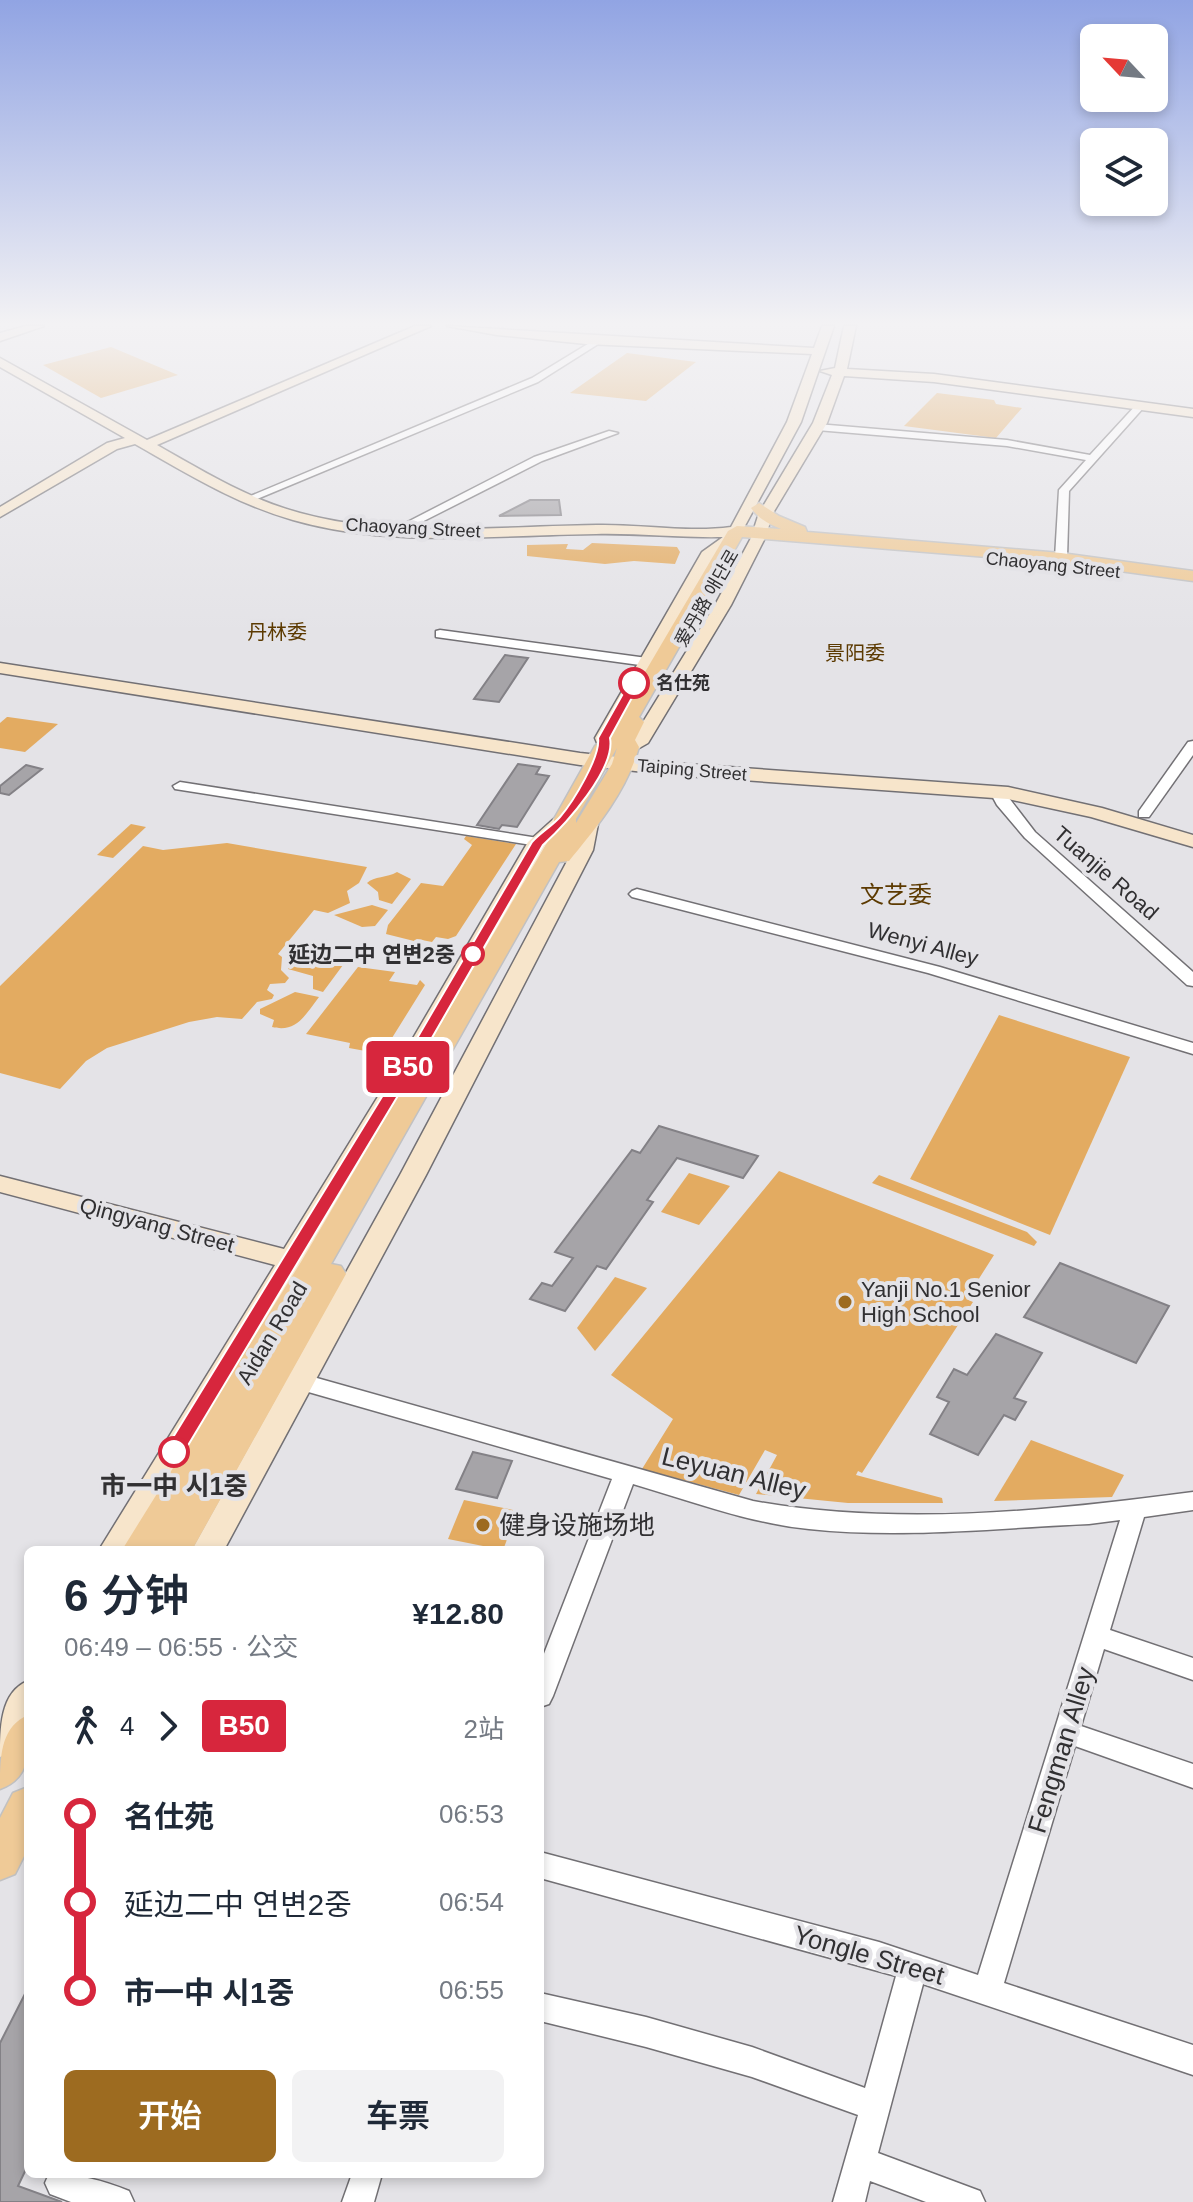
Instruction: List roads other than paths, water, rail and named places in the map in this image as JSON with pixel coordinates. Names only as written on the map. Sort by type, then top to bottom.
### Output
[{"type":"main road","points":[[759,506],[788,528],[831,538]]},
{"type":"main road","name":"Chaoyang Street","points":[[742,534],[831,538],[1061,558],[1193,576]]},
{"type":"main road","name":"Chaoyang Street","points":[[742,534],[1059,564],[1193,583]]},
{"type":"main road","name":"爱丹路 애단로","points":[[576,822],[614,754],[616,739],[742,534]]},
{"type":"main road","name":"Aidan Road","points":[[142,1546],[303,1263],[565,831],[576,822]]},
{"type":"main road","name":"Aidan Road","points":[[176,1546],[286,1378],[576,822]]},
{"type":"main road","points":[[0,1771],[24,1738]]},
{"type":"main road","points":[[0,1860],[24,1814]]},
{"type":"street","name":"Chaoyang Street","points":[[118,429],[246,500],[309,520],[396,531],[613,529],[742,534]]},
{"type":"street","points":[[0,513],[112,446],[141,442],[173,429]]},
{"type":"street","points":[[246,500],[418,429]]},
{"type":"street","points":[[759,506],[747,487],[780,429]]},
{"type":"street","points":[[742,534],[802,429]]},
{"type":"street","points":[[759,506],[816,429]]},
{"type":"street","points":[[838,429],[1007,443],[1092,458]]},
{"type":"street","points":[[1061,558],[1064,490],[1119,429]]},
{"type":"street","points":[[396,531],[538,459],[613,433]]},
{"type":"street","name":"爱丹路 애단로","points":[[614,754],[604,738],[710,552],[742,534],[759,506]]},
{"type":"street","points":[[440,634],[647,662]]},
{"type":"street","name":"Taiping Street","points":[[0,657],[614,754],[997,792],[1095,812],[1193,841]]},
{"type":"street","name":"Taiping Street","points":[[0,668],[667,761],[1000,783],[1088,800],[1193,829]]},
{"type":"street","points":[[1144,814],[1186,766],[1193,745]]},
{"type":"street","points":[[180,786],[538,842]]},
{"type":"street","name":"Tuanjie Road","points":[[997,792],[1030,835],[1193,981]]},
{"type":"street","name":"Aidan Road","points":[[118,1546],[303,1263],[538,842],[576,822]]},
{"type":"street","name":"Wenyi Alley","points":[[637,894],[921,966],[1193,1049]]},
{"type":"street","name":"Qingyang Street","points":[[0,1184],[303,1263]]},
{"type":"street","name":"Aidan Road","points":[[210,1546],[286,1378]]},
{"type":"street","name":"Leyuan Alley","points":[[286,1378],[753,1510],[807,1520],[874,1525],[1089,1515],[1193,1501]]},
{"type":"street","points":[[544,1686],[625,1475]]},
{"type":"street","name":"Fengman Alley","points":[[987,1991],[1135,1509]]},
{"type":"street","points":[[1096,1636],[1193,1669]]},
{"type":"street","points":[[0,1742],[24,1702]]},
{"type":"street","points":[[1067,1732],[1193,1776]]},
{"type":"street","points":[[0,1860],[24,1839]]},
{"type":"street","name":"Yongle Street","points":[[544,1866],[913,1967],[1193,2060]]},
{"type":"street","points":[[849,2202],[913,1967]]},
{"type":"street","points":[[544,2008],[752,2062],[874,2106]]},
{"type":"street","points":[[859,2162],[969,2202]]},
{"type":"street","points":[[63,2178],[61,2183],[118,2202]]},
{"type":"street","points":[[358,2202],[366,2178]]},
{"type":"place","name":"名仕苑","points":[[634,683]]},
{"type":"place","name":"延边二中 연변2중","points":[[473,954]]},
{"type":"place","name":"Yanji No.1 Senior High School","points":[[845,1302]]},
{"type":"place","name":"市一中 시1중","points":[[174,1452]]},
{"type":"place","name":"健身设施场地","points":[[483,1525]]},
{"type":"district","name":"丹林委","points":[[277,632]]},
{"type":"district","name":"景阳委","points":[[855,653]]},
{"type":"district","name":"文艺委","points":[[896,894]]}]
